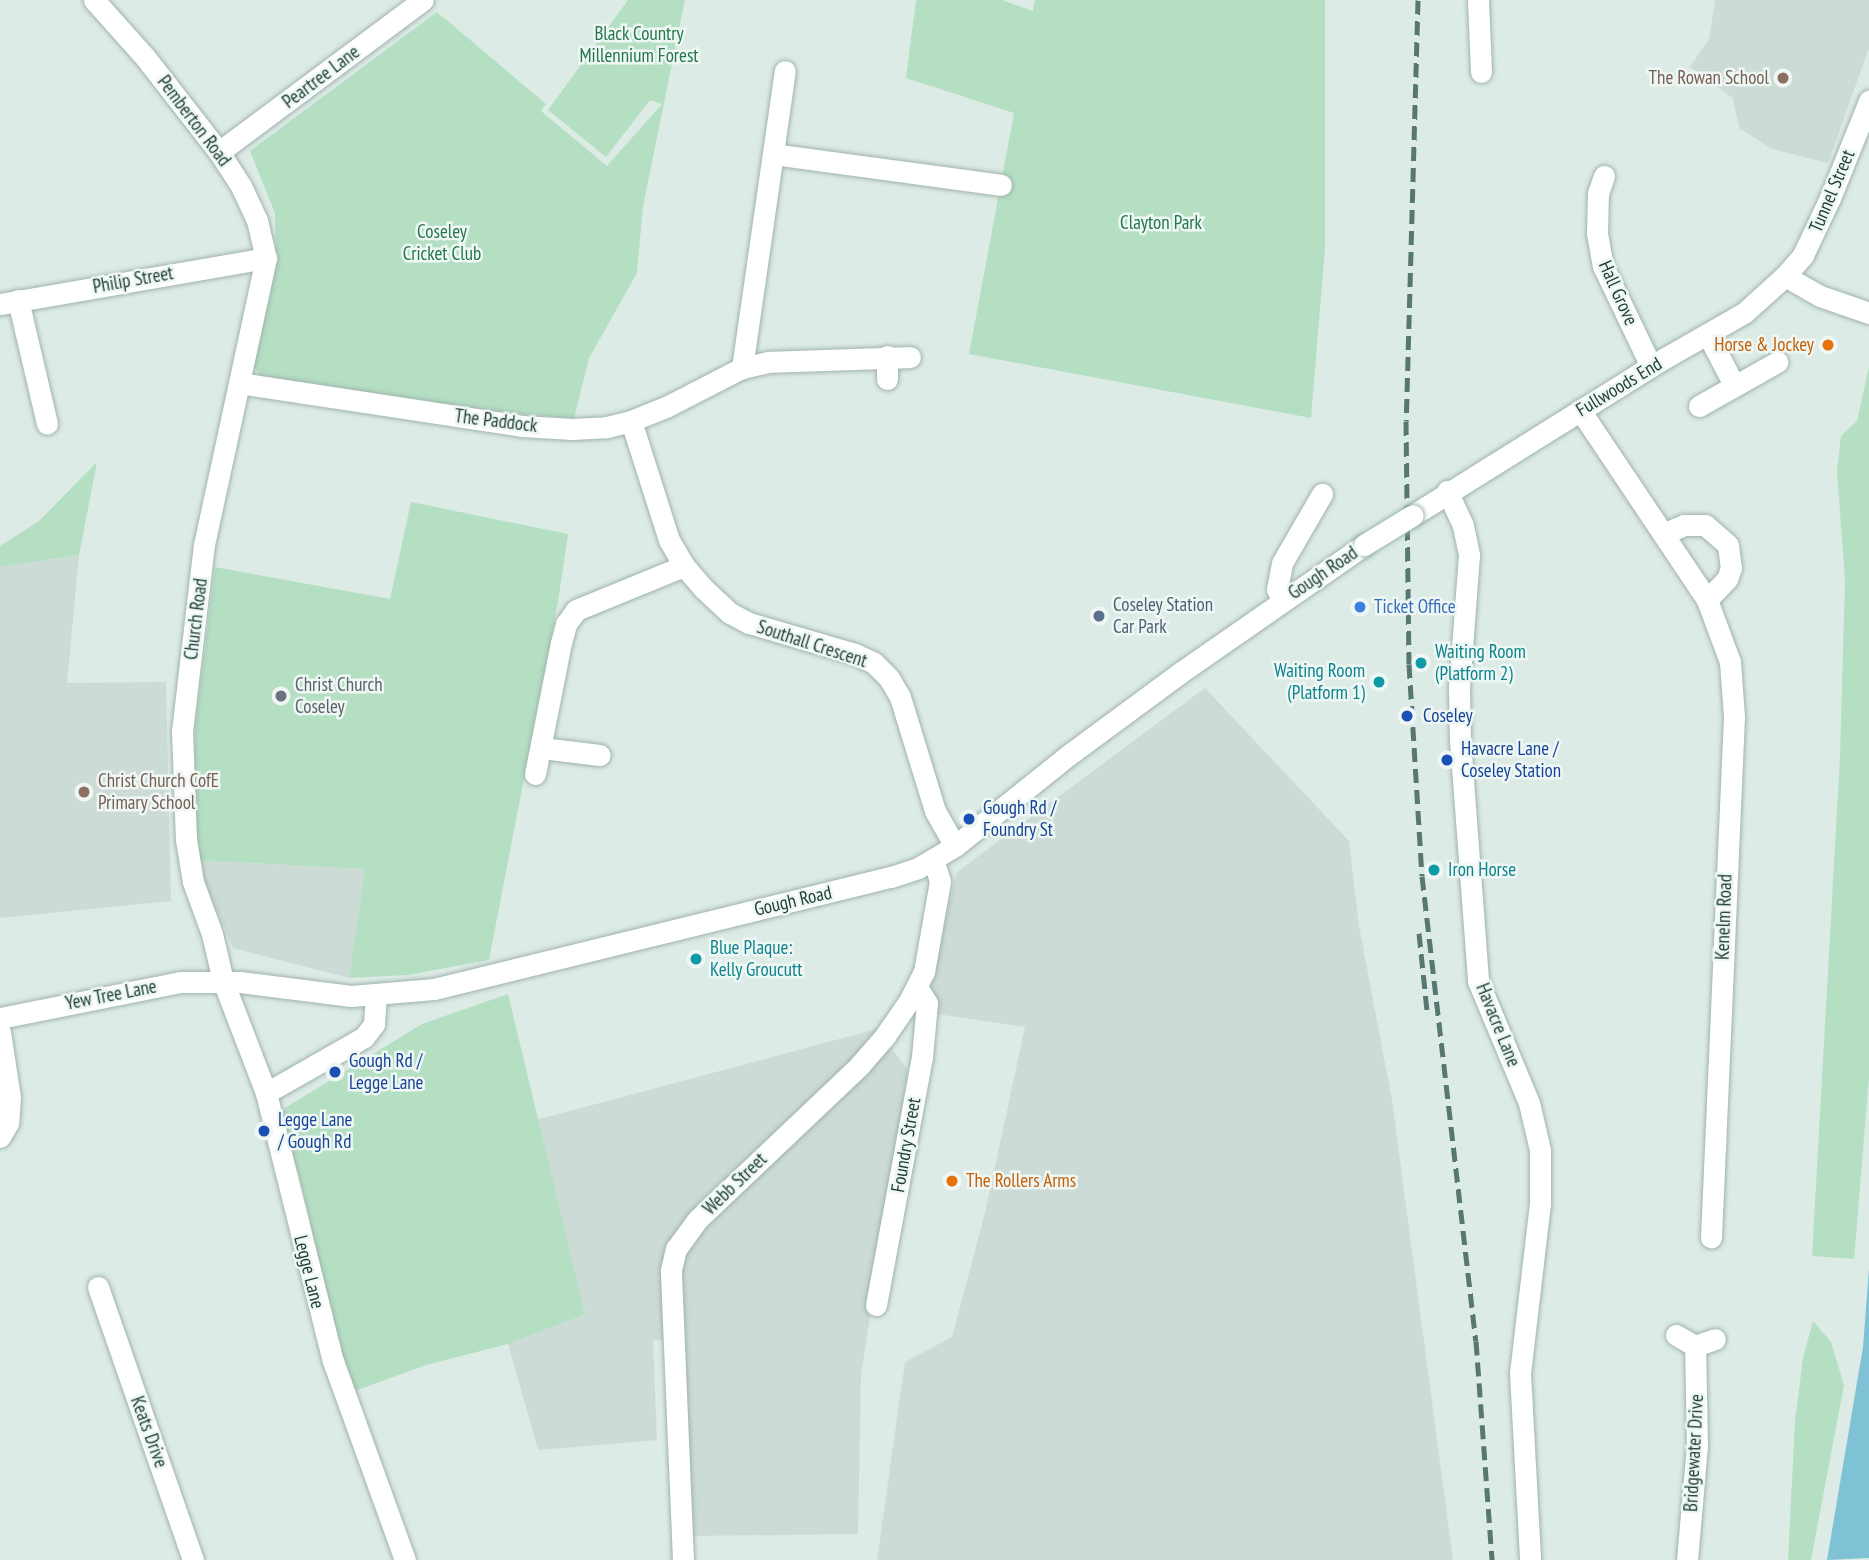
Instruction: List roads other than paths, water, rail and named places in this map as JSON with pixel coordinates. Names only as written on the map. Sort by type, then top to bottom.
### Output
[{"type":"street","name":"Pemberton Road","points":[[94,0],[145,57],[219,152],[241,186],[257,220],[266,257]]},
{"type":"street","name":"Peartree Lane","points":[[219,152],[423,0]]},
{"type":"street","points":[[1478,0],[1480,72]]},
{"type":"street","points":[[742,368],[785,71]]},
{"type":"street","name":"Tunnel Street","points":[[1785,276],[1803,255],[1830,198],[1869,101]]},
{"type":"street","points":[[772,154],[1001,185]]},
{"type":"street","name":"Hall Grove","points":[[1604,176],[1598,193],[1597,233],[1603,266],[1651,366]]},
{"type":"street","name":"Philip Street","points":[[9,302],[266,257]]},
{"type":"street","name":"Church Road","points":[[223,981],[212,934],[193,882],[186,839],[182,731],[204,544],[258,304],[266,257]]},
{"type":"street","points":[[1785,276],[1820,296],[1869,313]]},
{"type":"street","name":"Fullwoods End","points":[[1447,491],[1651,366],[1744,313],[1785,276]]},
{"type":"street","points":[[9,302],[38,414]]},
{"type":"street","points":[[1708,335],[1734,385]]},
{"type":"street","points":[[887,356],[887,379]]},
{"type":"street","name":"The Paddock","points":[[239,383],[522,426],[572,429],[607,427],[631,421],[666,407],[742,368],[768,362],[910,357]]},
{"type":"street","points":[[1699,406],[1777,362]]},
{"type":"street","name":"Kenelm Road","points":[[1580,410],[1707,600],[1730,662],[1734,717],[1711,1237]]},
{"type":"street","name":"Southall Crescent","points":[[631,421],[660,517],[684,565],[703,589],[730,612],[749,623],[855,654],[881,669],[900,697],[928,794],[955,846]]},
{"type":"street","name":"Gough Road","points":[[223,981],[330,995],[376,996],[472,981],[891,877],[933,860],[955,846],[1070,754],[1282,600],[1447,491]]},
{"type":"street","name":"Havacre Lane","points":[[1447,491],[1463,526],[1469,555],[1461,654],[1460,740],[1478,981],[1529,1103],[1537,1128],[1539,1150],[1540,1203],[1520,1373],[1530,1560]]},
{"type":"street","name":"Gough Road","points":[[1282,600],[1277,589],[1282,563],[1322,494]]},
{"type":"street","points":[[1663,534],[1684,525],[1705,525],[1714,530],[1728,545],[1731,568],[1721,587],[1707,600]]},
{"type":"street","points":[[535,774],[566,624],[576,610],[684,565]]},
{"type":"street","points":[[542,748],[600,755]]},
{"type":"street","name":"Webb Street","points":[[683,1560],[671,1270],[676,1249],[698,1219],[859,1066],[885,1036],[924,972],[940,881],[933,860]]},
{"type":"street","name":"Yew Tree Lane","points":[[0,1018],[180,982],[223,981]]},
{"type":"street","name":"Legge Lane","points":[[223,981],[266,1093],[333,1361],[405,1560]]},
{"type":"street","name":"Foundry Street","points":[[876,1305],[922,1057],[927,1003],[917,987]]},
{"type":"street","points":[[266,1093],[364,1037],[374,1024],[376,996]]},
{"type":"street","points":[[0,1032],[10,1097],[8,1123],[0,1137]]},
{"type":"street","name":"Keats Drive","points":[[107,1296],[193,1560]]},
{"type":"street","name":"Bridgewater Drive","points":[[1676,1335],[1705,1342],[1687,1560]]},
{"type":"water","points":[[1869,1268],[1869,1558],[1827,1560],[1863,1347]]},
{"type":"railway","points":[[1418,0],[1406,421],[1409,664],[1422,876],[1476,1341],[1492,1560]]},
{"type":"railway","points":[[1419,933],[1427,1010]]},
{"type":"place","name":"The Rowan School","points":[[1783,78]]},
{"type":"place","name":"Horse & Jockey","points":[[1828,345]]},
{"type":"place","name":"Ticket Office","points":[[1360,607]]},
{"type":"place","name":"Coseley Station Car Park","points":[[1099,616]]},
{"type":"place","name":"Waiting Room (Platform 2)","points":[[1421,663]]},
{"type":"place","name":"Waiting Room (Platform 1)","points":[[1379,682]]},
{"type":"place","name":"Christ Church Coseley","points":[[281,696]]},
{"type":"place","name":"Coseley","points":[[1407,716]]},
{"type":"place","name":"Havacre Lane / Coseley Station","points":[[1447,760]]},
{"type":"place","name":"Christ Church CofE Primary School","points":[[84,792]]},
{"type":"place","name":"Gough Rd / Foundry St","points":[[969,819]]},
{"type":"place","name":"Iron Horse","points":[[1434,870]]},
{"type":"place","name":"Blue Plaque: Kelly Groucutt","points":[[696,959]]},
{"type":"place","name":"Gough Rd / Legge Lane","points":[[335,1072]]},
{"type":"place","name":"Legge Lane / Gough Rd","points":[[264,1131]]},
{"type":"place","name":"The Rollers Arms","points":[[952,1181]]},
{"type":"park label","name":"Black Country Millennium Forest","points":[[639,45]]},
{"type":"park label","name":"Clayton Park","points":[[1161,223]]},
{"type":"park label","name":"Coseley Cricket Club","points":[[442,243]]}]
